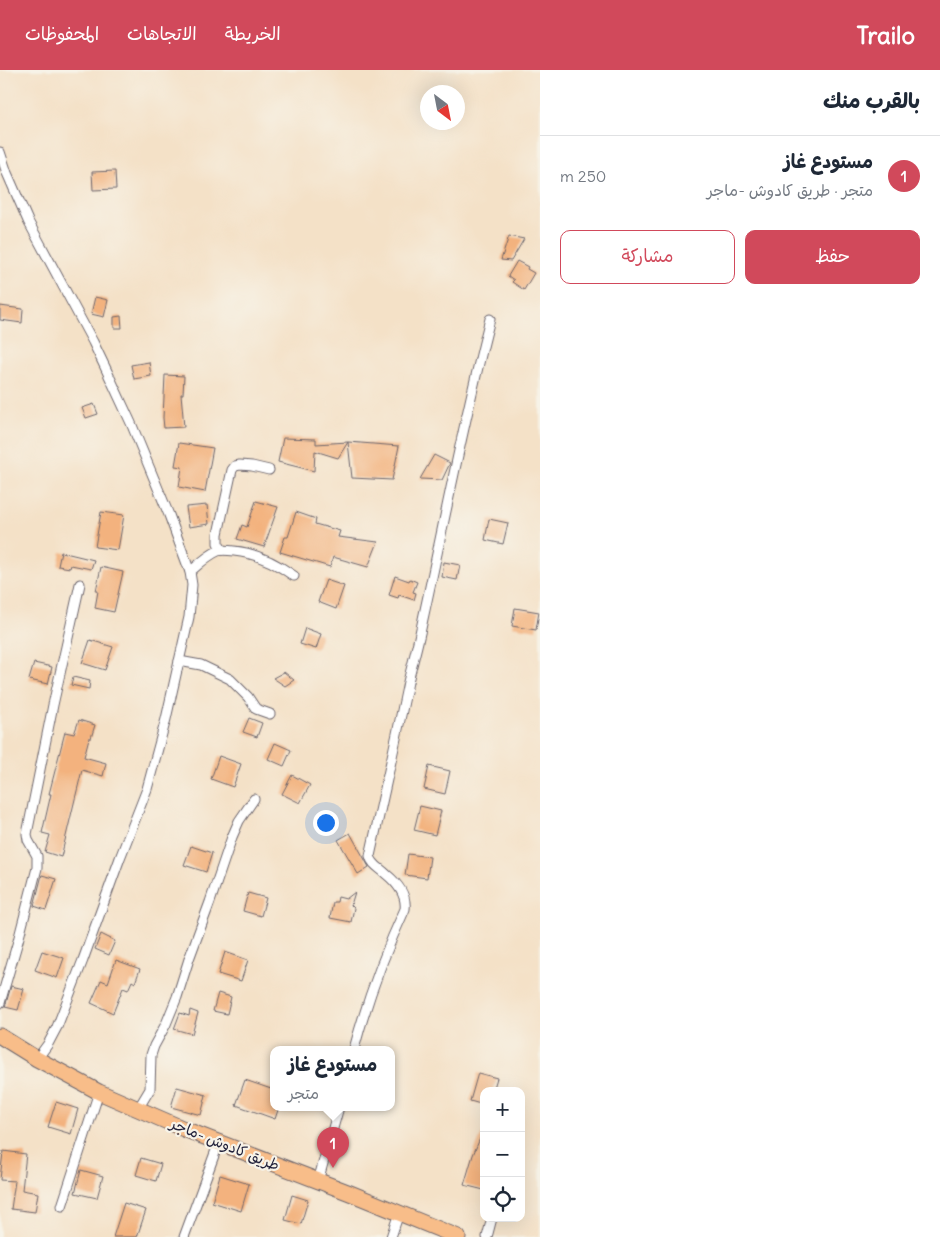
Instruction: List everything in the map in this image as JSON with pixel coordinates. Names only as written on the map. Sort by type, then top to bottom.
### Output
[{"type":"highway","name":"طريق كادوش -ماجر","points":[[0,1036],[37,1059],[99,1092],[458,1237]]},
{"type":"street","points":[[0,152],[28,221],[105,367],[169,515],[190,572],[192,585],[189,617],[166,719],[147,789],[57,1027],[37,1059]]},
{"type":"street","points":[[355,1046],[369,998],[386,951],[405,909],[406,902],[402,890],[386,873],[376,866],[370,856],[423,622],[478,363],[490,319]]},
{"type":"street","points":[[222,550],[218,543],[218,534],[232,470],[235,466],[240,465],[269,470]]},
{"type":"street","points":[[190,572],[208,557],[222,550],[252,554],[283,568],[294,576]]},
{"type":"street","points":[[0,1003],[37,868],[37,856],[28,840],[27,834],[80,584]]},
{"type":"street","points":[[179,661],[201,665],[230,679],[248,697],[256,709],[270,714]]},
{"type":"street","points":[[138,1109],[150,1090],[151,1055],[177,997],[232,837],[239,821],[254,799]]},
{"type":"street","points":[[62,1206],[99,1092]]},
{"type":"street","points":[[318,1181],[338,1111]]},
{"type":"street","points":[[184,1237],[219,1142]]},
{"type":"street","points":[[391,1237],[399,1213]]},
{"type":"street","points":[[487,1237],[491,1222]]},
{"type":"building","points":[[115,171],[116,189],[93,190],[92,172]]},
{"type":"building","points":[[509,236],[524,239],[511,261],[501,260]]},
{"type":"building","points":[[517,261],[534,273],[524,290],[512,282],[514,280],[508,276]]},
{"type":"building","points":[[95,297],[108,300],[104,317],[91,314]]},
{"type":"building","points":[[0,306],[23,309],[22,323],[0,320]]},
{"type":"building","points":[[121,316],[122,328],[114,328],[114,317]]},
{"type":"building","points":[[149,362],[151,376],[134,379],[131,365]]},
{"type":"building","points":[[165,375],[184,376],[183,394],[181,394],[184,427],[164,428]]},
{"type":"building","points":[[94,404],[98,414],[86,418],[82,408]]},
{"type":"building","points":[[283,438],[316,439],[316,444],[348,442],[338,458],[315,451],[314,471],[278,462]]},
{"type":"building","points":[[348,442],[399,446],[392,480],[352,478]]},
{"type":"building","points":[[179,443],[213,448],[205,492],[179,487],[182,467],[175,466]]},
{"type":"building","points":[[434,455],[450,463],[442,480],[420,479]]},
{"type":"building","points":[[256,501],[278,507],[264,547],[237,539],[242,525],[247,527]]},
{"type":"building","points":[[207,505],[209,524],[189,527],[186,507]]},
{"type":"building","points":[[101,512],[124,515],[118,550],[95,547]]},
{"type":"building","points":[[296,512],[316,519],[315,524],[340,531],[338,537],[378,542],[368,567],[333,557],[330,567],[280,552],[285,537],[288,537]]},
{"type":"building","points":[[489,519],[508,523],[503,544],[485,540]]},
{"type":"building","points":[[61,552],[94,560],[91,569],[71,565],[70,568],[58,566]]},
{"type":"building","points":[[444,562],[460,565],[457,580],[442,577]]},
{"type":"building","points":[[101,567],[123,572],[114,612],[95,608]]},
{"type":"building","points":[[395,576],[417,582],[413,592],[416,593],[414,600],[399,595],[398,598],[389,595]]},
{"type":"building","points":[[326,580],[344,586],[336,609],[318,602]]},
{"type":"building","points":[[515,608],[539,612],[536,630],[512,626]]},
{"type":"building","points":[[305,628],[321,634],[316,649],[300,644]]},
{"type":"building","points":[[90,640],[113,647],[105,670],[82,663]]},
{"type":"building","points":[[34,663],[52,667],[48,684],[29,680]]},
{"type":"building","points":[[284,672],[294,680],[285,686],[273,678]]},
{"type":"building","points":[[73,677],[90,681],[89,689],[71,685]]},
{"type":"building","points":[[249,718],[262,723],[257,737],[243,732]]},
{"type":"building","points":[[79,720],[95,725],[84,757],[106,763],[103,776],[82,770],[61,857],[45,852],[50,835],[42,833],[51,794],[49,794],[65,732],[74,734]]},
{"type":"building","points":[[275,743],[291,750],[284,766],[268,759]]},
{"type":"building","points":[[219,756],[241,764],[233,787],[211,779]]},
{"type":"building","points":[[429,766],[450,771],[445,794],[424,789]]},
{"type":"building","points":[[292,775],[310,785],[300,803],[282,794]]},
{"type":"building","points":[[420,806],[441,811],[435,835],[414,830]]},
{"type":"building","points":[[350,833],[369,867],[358,874],[338,840]]},
{"type":"building","points":[[191,846],[212,853],[206,872],[184,865]]},
{"type":"building","points":[[408,854],[430,857],[427,878],[405,875]]},
{"type":"building","points":[[42,875],[56,879],[46,910],[34,906]]},
{"type":"building","points":[[355,892],[351,905],[354,908],[351,922],[330,918],[333,902],[337,902],[338,897],[346,899]]},
{"type":"building","points":[[248,893],[266,898],[261,916],[243,911]]},
{"type":"building","points":[[101,934],[115,941],[109,955],[95,949]]},
{"type":"building","points":[[42,951],[64,958],[57,978],[35,970]]},
{"type":"building","points":[[225,952],[248,960],[241,981],[218,974]]},
{"type":"building","points":[[116,960],[140,969],[135,983],[132,981],[128,990],[123,988],[113,1013],[91,1003],[101,980],[108,983]]},
{"type":"building","points":[[11,986],[24,989],[18,1010],[5,1007]]},
{"type":"building","points":[[218,993],[231,997],[227,1014],[213,1011]]},
{"type":"building","points":[[190,1010],[198,1013],[192,1034],[174,1029],[180,1013],[189,1016]]},
{"type":"building","points":[[478,1073],[497,1078],[494,1087],[480,1087],[480,1104],[470,1101]]},
{"type":"building","points":[[245,1080],[270,1089],[270,1111],[278,1111],[275,1119],[236,1105]]},
{"type":"building","points":[[177,1087],[206,1095],[201,1115],[171,1107]]},
{"type":"building","points":[[56,1102],[78,1109],[71,1134],[48,1127]]},
{"type":"building","points":[[480,1138],[480,1189],[464,1185]]},
{"type":"building","points":[[3,1151],[26,1154],[22,1190],[38,1193],[35,1212],[11,1209],[15,1181],[0,1180]]},
{"type":"building","points":[[141,1158],[161,1164],[156,1181],[136,1175]]},
{"type":"building","points":[[81,1170],[103,1176],[97,1198],[75,1193]]},
{"type":"building","points":[[220,1175],[249,1184],[241,1211],[212,1202]]},
{"type":"building","points":[[292,1195],[308,1200],[301,1224],[285,1220]]},
{"type":"building","points":[[124,1203],[146,1210],[137,1237],[113,1237]]},
{"type":"place","name":"مستودع غاز","points":[[333,1168]]}]
